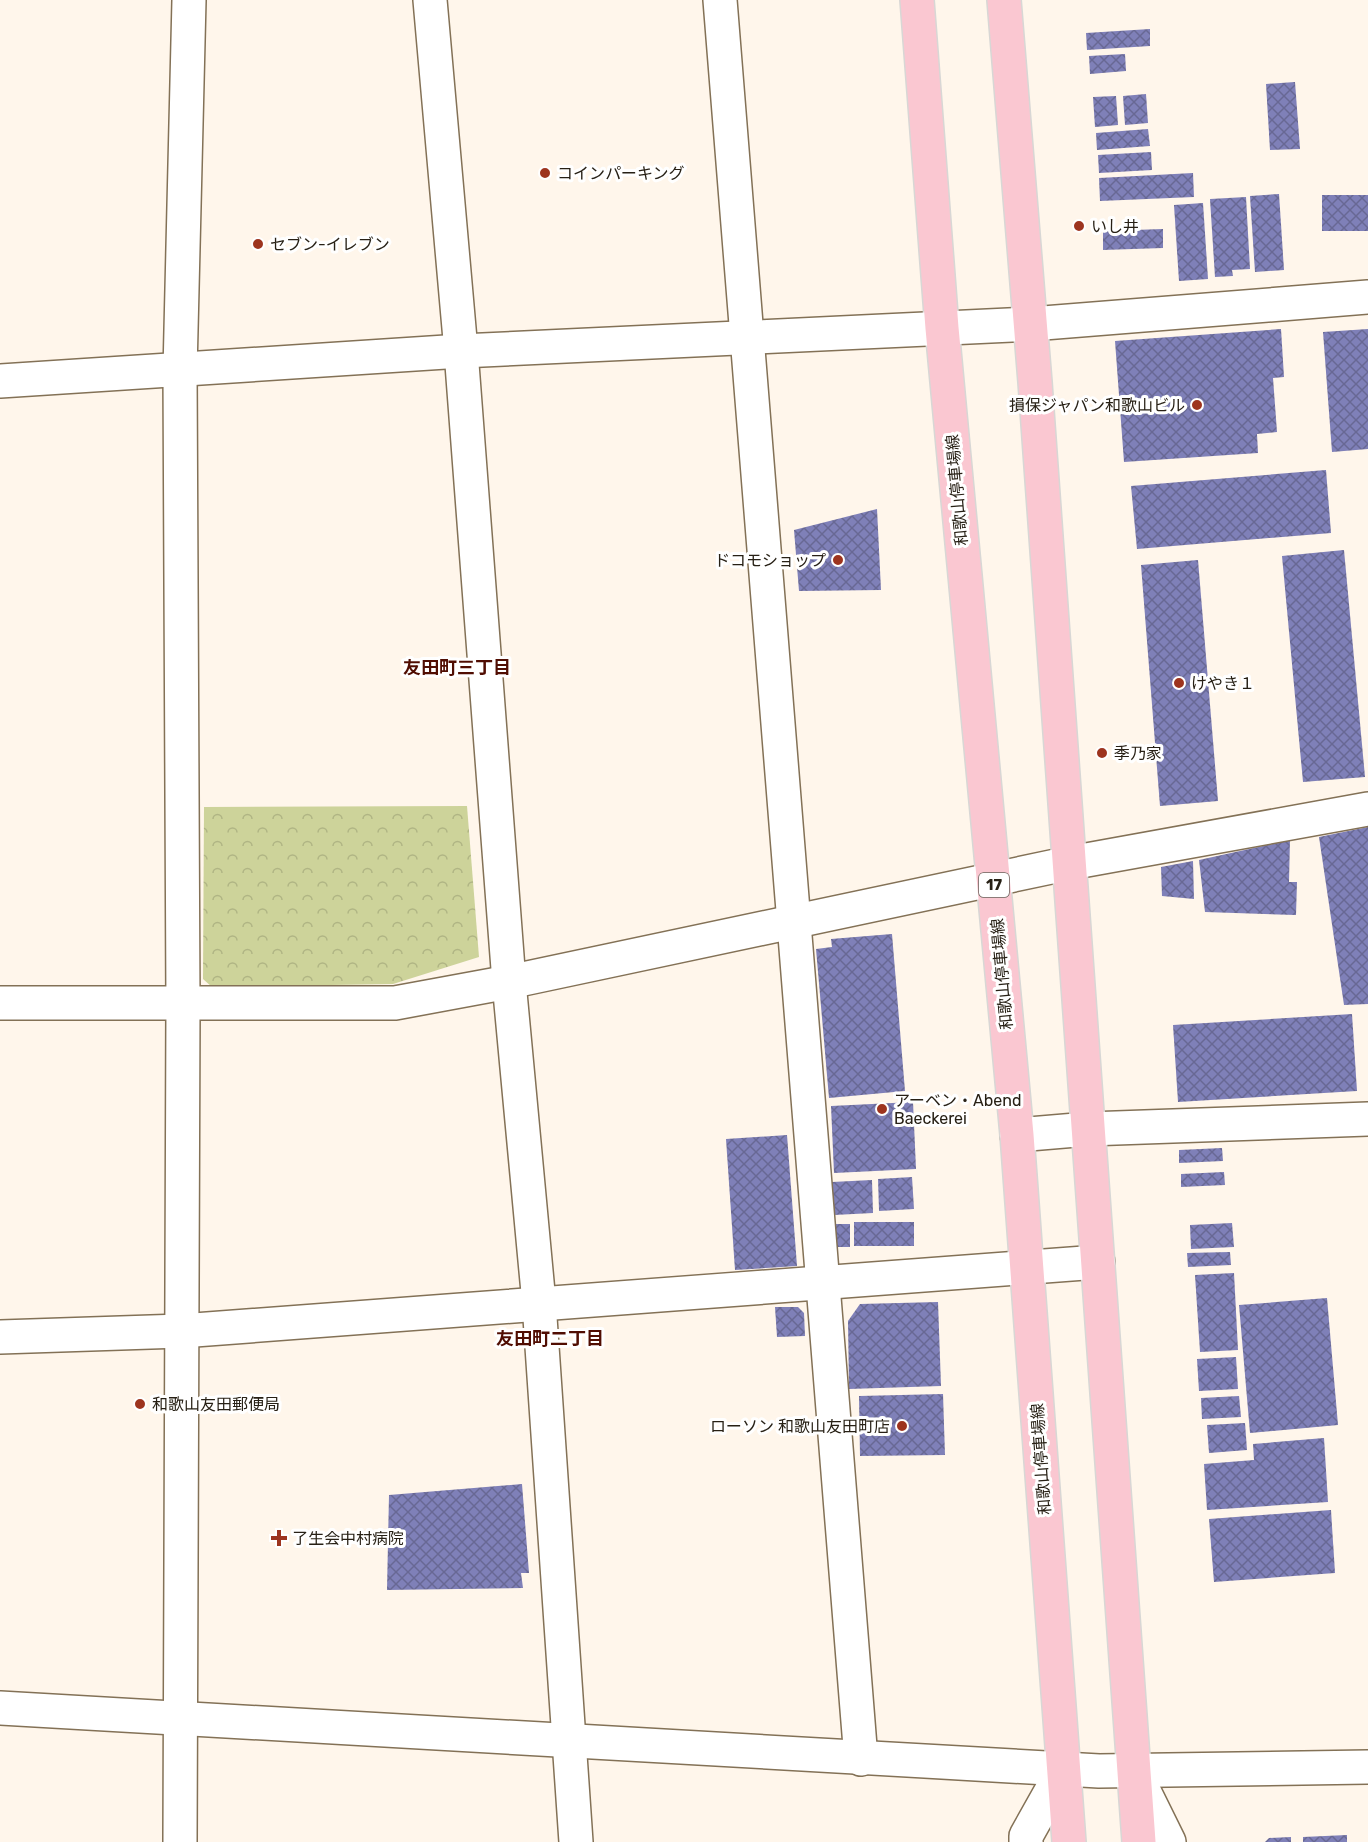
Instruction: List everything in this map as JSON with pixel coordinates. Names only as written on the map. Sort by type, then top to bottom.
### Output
[{"type":"main road","name":"和歌山停車場線","points":[[916,0],[942,328],[1017,1135],[1069,1842]]},
{"type":"main road","points":[[1004,0],[1031,324],[1139,1842]]},
{"type":"street","points":[[180,1842],[183,1719],[181,1330],[183,1004],[180,371],[189,0]]},
{"type":"street","points":[[430,0],[461,351],[510,982],[539,1303],[576,1842]]},
{"type":"street","points":[[720,0],[861,1759]]},
{"type":"street","points":[[0,381],[461,351],[1031,324],[1368,297]]},
{"type":"street","points":[[0,1003],[395,1003],[510,982],[993,878],[1368,808]]},
{"type":"street","points":[[1017,1135],[1088,1129],[1368,1119]]},
{"type":"street","points":[[0,1337],[181,1330],[1098,1262]]},
{"type":"street","points":[[0,1708],[1063,1770],[1368,1767]]},
{"type":"street","points":[[1026,1842],[1026,1836],[1063,1770]]},
{"type":"street","points":[[1134,1771],[1169,1842]]},
{"type":"green space","points":[[467,806],[479,957],[393,984],[212,987],[203,979],[204,807]]},
{"type":"building","points":[[1150,29],[1150,46],[1087,50],[1086,33]]},
{"type":"building","points":[[1125,54],[1126,71],[1090,74],[1089,56]]},
{"type":"building","points":[[1295,82],[1300,149],[1270,150],[1266,84]]},
{"type":"building","points":[[1146,94],[1148,123],[1125,125],[1123,96]]},
{"type":"building","points":[[1116,96],[1118,125],[1095,127],[1093,97]]},
{"type":"building","points":[[1148,129],[1150,146],[1097,150],[1096,133]]},
{"type":"building","points":[[1151,152],[1152,170],[1099,173],[1098,155]]},
{"type":"building","points":[[1193,173],[1194,197],[1100,201],[1099,178]]},
{"type":"building","points":[[1279,194],[1284,270],[1255,272],[1250,196]]},
{"type":"building","points":[[1322,195],[1368,195],[1368,231],[1322,231]]},
{"type":"building","points":[[1246,197],[1250,269],[1232,270],[1233,276],[1215,277],[1210,199]]},
{"type":"building","points":[[1203,203],[1208,279],[1179,281],[1174,205]]},
{"type":"building","points":[[1163,229],[1163,248],[1103,250],[1103,231]]},
{"type":"building","name":"損保ジャパン和歌山ビル","points":[[1281,329],[1284,377],[1273,378],[1277,432],[1257,434],[1258,453],[1124,462],[1115,341]]},
{"type":"building","points":[[1368,329],[1368,449],[1332,452],[1323,332]]},
{"type":"building","points":[[1326,470],[1331,533],[1137,549],[1131,486]]},
{"type":"building","name":"ドコモショップ","points":[[877,509],[881,590],[799,591],[794,530]]},
{"type":"building","points":[[1344,550],[1365,777],[1303,782],[1282,556]]},
{"type":"building","name":"けやき１","points":[[1198,560],[1218,801],[1160,806],[1141,565]]},
{"type":"building","points":[[1368,827],[1368,1004],[1344,1005],[1319,837]]},
{"type":"building","points":[[1290,840],[1289,882],[1297,882],[1296,915],[1205,912],[1199,860]]},
{"type":"building","points":[[1193,861],[1194,899],[1162,896],[1161,867]]},
{"type":"building","points":[[892,934],[905,1091],[829,1098],[816,949],[832,947],[831,939]]},
{"type":"building","points":[[1352,1014],[1357,1091],[1178,1102],[1173,1025]]},
{"type":"building","points":[[913,1102],[916,1169],[834,1173],[831,1106]]},
{"type":"building","points":[[787,1135],[797,1266],[735,1270],[726,1139]]},
{"type":"building","points":[[1222,1148],[1223,1161],[1179,1163],[1179,1150]]},
{"type":"building","points":[[1224,1172],[1225,1185],[1181,1187],[1181,1174]]},
{"type":"building","points":[[912,1177],[914,1209],[879,1211],[878,1179]]},
{"type":"building","points":[[872,1180],[873,1213],[834,1215],[832,1182]]},
{"type":"building","points":[[854,1222],[914,1222],[914,1246],[854,1246]]},
{"type":"building","points":[[1232,1223],[1234,1247],[1191,1249],[1190,1225]]},
{"type":"building","points":[[835,1224],[850,1224],[850,1247],[834,1247]]},
{"type":"building","points":[[1230,1252],[1231,1265],[1188,1267],[1187,1253]]},
{"type":"building","points":[[1234,1273],[1238,1350],[1200,1352],[1195,1275]]},
{"type":"building","points":[[1327,1298],[1338,1425],[1250,1433],[1239,1305]]},
{"type":"building","points":[[938,1302],[941,1386],[849,1389],[848,1321],[860,1304]]},
{"type":"building","points":[[775,1307],[798,1307],[804,1313],[805,1336],[777,1337]]},
{"type":"building","points":[[1236,1357],[1238,1389],[1199,1391],[1197,1359]]},
{"type":"building","name":"ローソン 和歌山友田町店","points":[[943,1394],[945,1455],[860,1456],[859,1396]]},
{"type":"building","points":[[1239,1396],[1241,1417],[1202,1419],[1201,1398]]},
{"type":"building","points":[[1245,1423],[1247,1450],[1209,1453],[1207,1425]]},
{"type":"building","points":[[1324,1438],[1328,1502],[1207,1510],[1204,1464],[1254,1460],[1253,1444]]},
{"type":"building","points":[[522,1484],[529,1573],[521,1573],[523,1588],[387,1590],[389,1495]]},
{"type":"building","points":[[1331,1510],[1335,1573],[1214,1582],[1209,1519]]},
{"type":"building","points":[[1347,1835],[1347,1842],[1303,1842],[1303,1837]]},
{"type":"building","points":[[1291,1837],[1291,1842],[1265,1842],[1269,1838]]},
{"type":"place","name":"コインパーキング","points":[[545,173]]},
{"type":"place","name":"いし井","points":[[1079,226]]},
{"type":"place","name":"セブン-イレブン","points":[[258,244]]},
{"type":"place","name":"損保ジャパン和歌山ビル","points":[[1197,405]]},
{"type":"place","name":"ドコモショップ","points":[[838,560]]},
{"type":"place","name":"けやき１","points":[[1179,683]]},
{"type":"place","name":"季乃家","points":[[1102,753]]},
{"type":"place","name":"アーベン・Abend Baeckerei","points":[[882,1109]]},
{"type":"place","name":"和歌山友田郵便局","points":[[140,1404]]},
{"type":"place","name":"ローソン 和歌山友田町店","points":[[902,1426]]},
{"type":"place","name":"了生会中村病院","points":[[279,1538]]},
{"type":"district","name":"友田町三丁目","points":[[457,668]]},
{"type":"district","name":"友田町二丁目","points":[[550,1339]]}]
